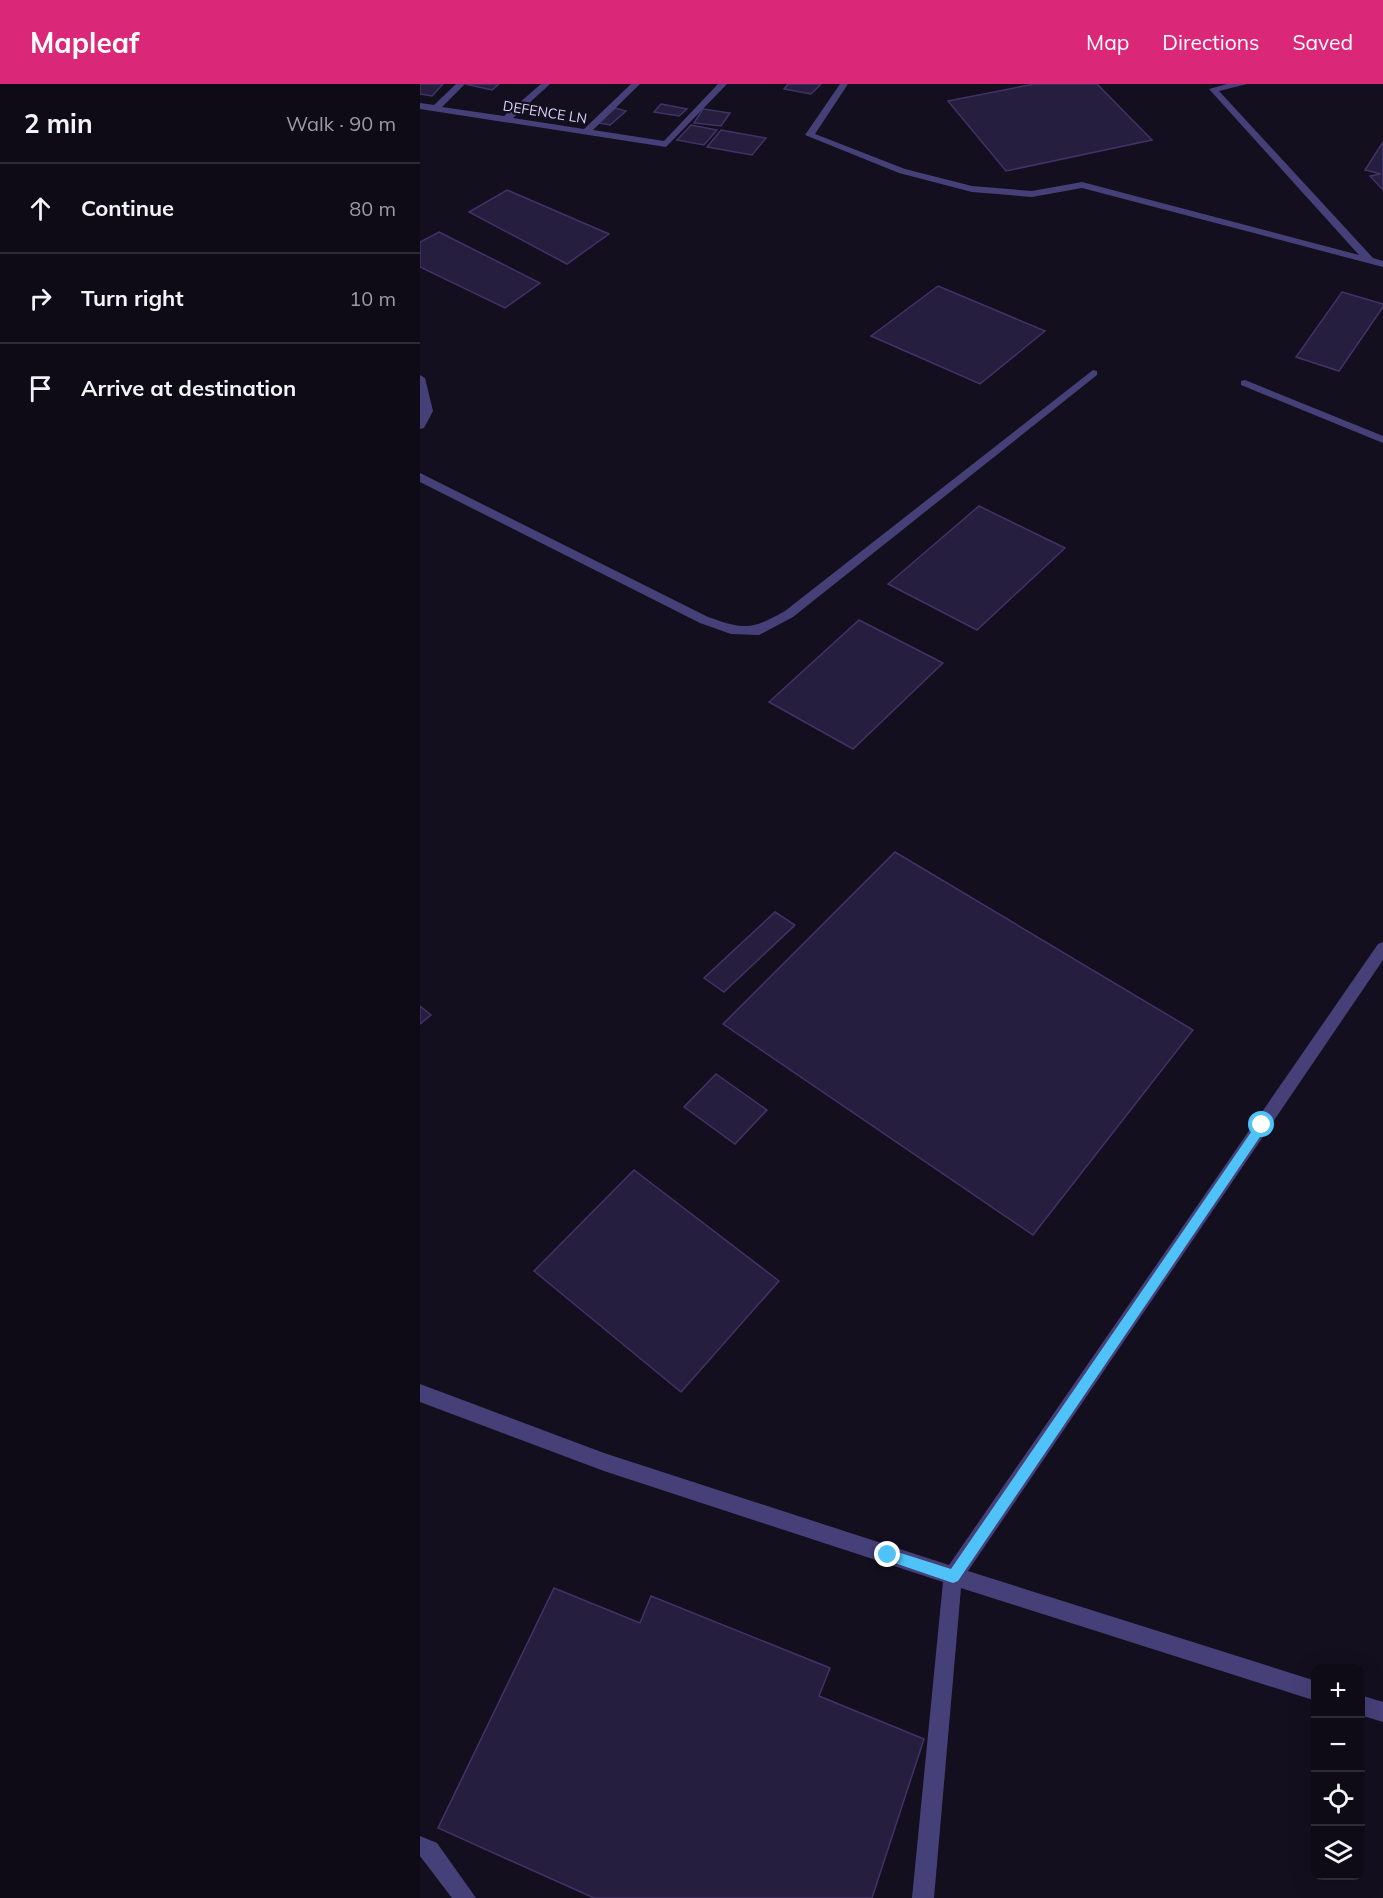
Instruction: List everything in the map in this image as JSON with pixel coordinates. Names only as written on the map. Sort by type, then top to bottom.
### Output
[{"type":"street","points":[[436,108],[461,84]]},
{"type":"street","points":[[506,119],[546,84]]},
{"type":"street","points":[[586,132],[636,84]]},
{"type":"street","name":"DEFENCE LN","points":[[420,106],[666,144],[723,84]]},
{"type":"street","points":[[844,84],[810,135],[902,171],[972,189],[1032,194],[1082,185],[1383,264]]},
{"type":"street","points":[[1211,87],[1243,84]]},
{"type":"street","points":[[1211,87],[1370,261]]},
{"type":"street","points":[[420,477],[704,620],[731,630],[759,631],[789,614],[1093,373]]},
{"type":"street","points":[[420,378],[427,411],[420,426]]},
{"type":"street","points":[[1245,384],[1383,440]]},
{"type":"street","points":[[923,1898],[953,1576],[1383,948]]},
{"type":"street","points":[[420,1393],[604,1462],[1311,1689]]},
{"type":"street","points":[[1365,1707],[1383,1713]]},
{"type":"street","points":[[420,1846],[430,1850],[465,1898]]},
{"type":"building","points":[[420,84],[443,84],[432,96],[420,94]]},
{"type":"building","points":[[465,84],[499,84],[492,90]]},
{"type":"building","points":[[788,84],[821,84],[811,94],[784,89]]},
{"type":"building","points":[[1034,84],[1097,84],[1152,140],[1006,171],[948,101]]},
{"type":"building","points":[[661,104],[687,109],[679,116],[654,112]]},
{"type":"building","points":[[615,108],[626,111],[610,125],[599,123]]},
{"type":"building","points":[[703,109],[730,113],[721,126],[694,123]]},
{"type":"building","points":[[691,125],[717,130],[704,145],[677,140]]},
{"type":"building","points":[[721,130],[766,138],[752,155],[707,147]]},
{"type":"building","points":[[1383,142],[1383,190],[1370,176],[1381,174],[1365,170]]},
{"type":"building","points":[[507,190],[609,234],[567,264],[469,212]]},
{"type":"building","points":[[439,232],[540,283],[505,308],[420,267],[420,242]]},
{"type":"building","points":[[938,286],[1045,331],[980,384],[871,336]]},
{"type":"building","points":[[1342,292],[1383,304],[1383,307],[1339,371],[1296,357]]},
{"type":"building","points":[[979,506],[1065,548],[977,630],[888,584]]},
{"type":"building","points":[[859,620],[943,663],[853,749],[769,702]]},
{"type":"building","points":[[895,852],[1193,1030],[1033,1235],[723,1024]]},
{"type":"building","points":[[775,912],[795,925],[724,992],[704,978]]},
{"type":"building","points":[[420,1006],[431,1015],[420,1024]]},
{"type":"building","points":[[716,1074],[767,1110],[735,1144],[684,1107]]},
{"type":"building","points":[[634,1170],[779,1281],[681,1392],[534,1271]]},
{"type":"building","points":[[554,1588],[640,1623],[651,1596],[830,1668],[819,1696],[924,1739],[872,1898],[594,1898],[438,1828]]},
{"type":"route","points":[[888,1555],[953,1576],[1262,1125]]}]
